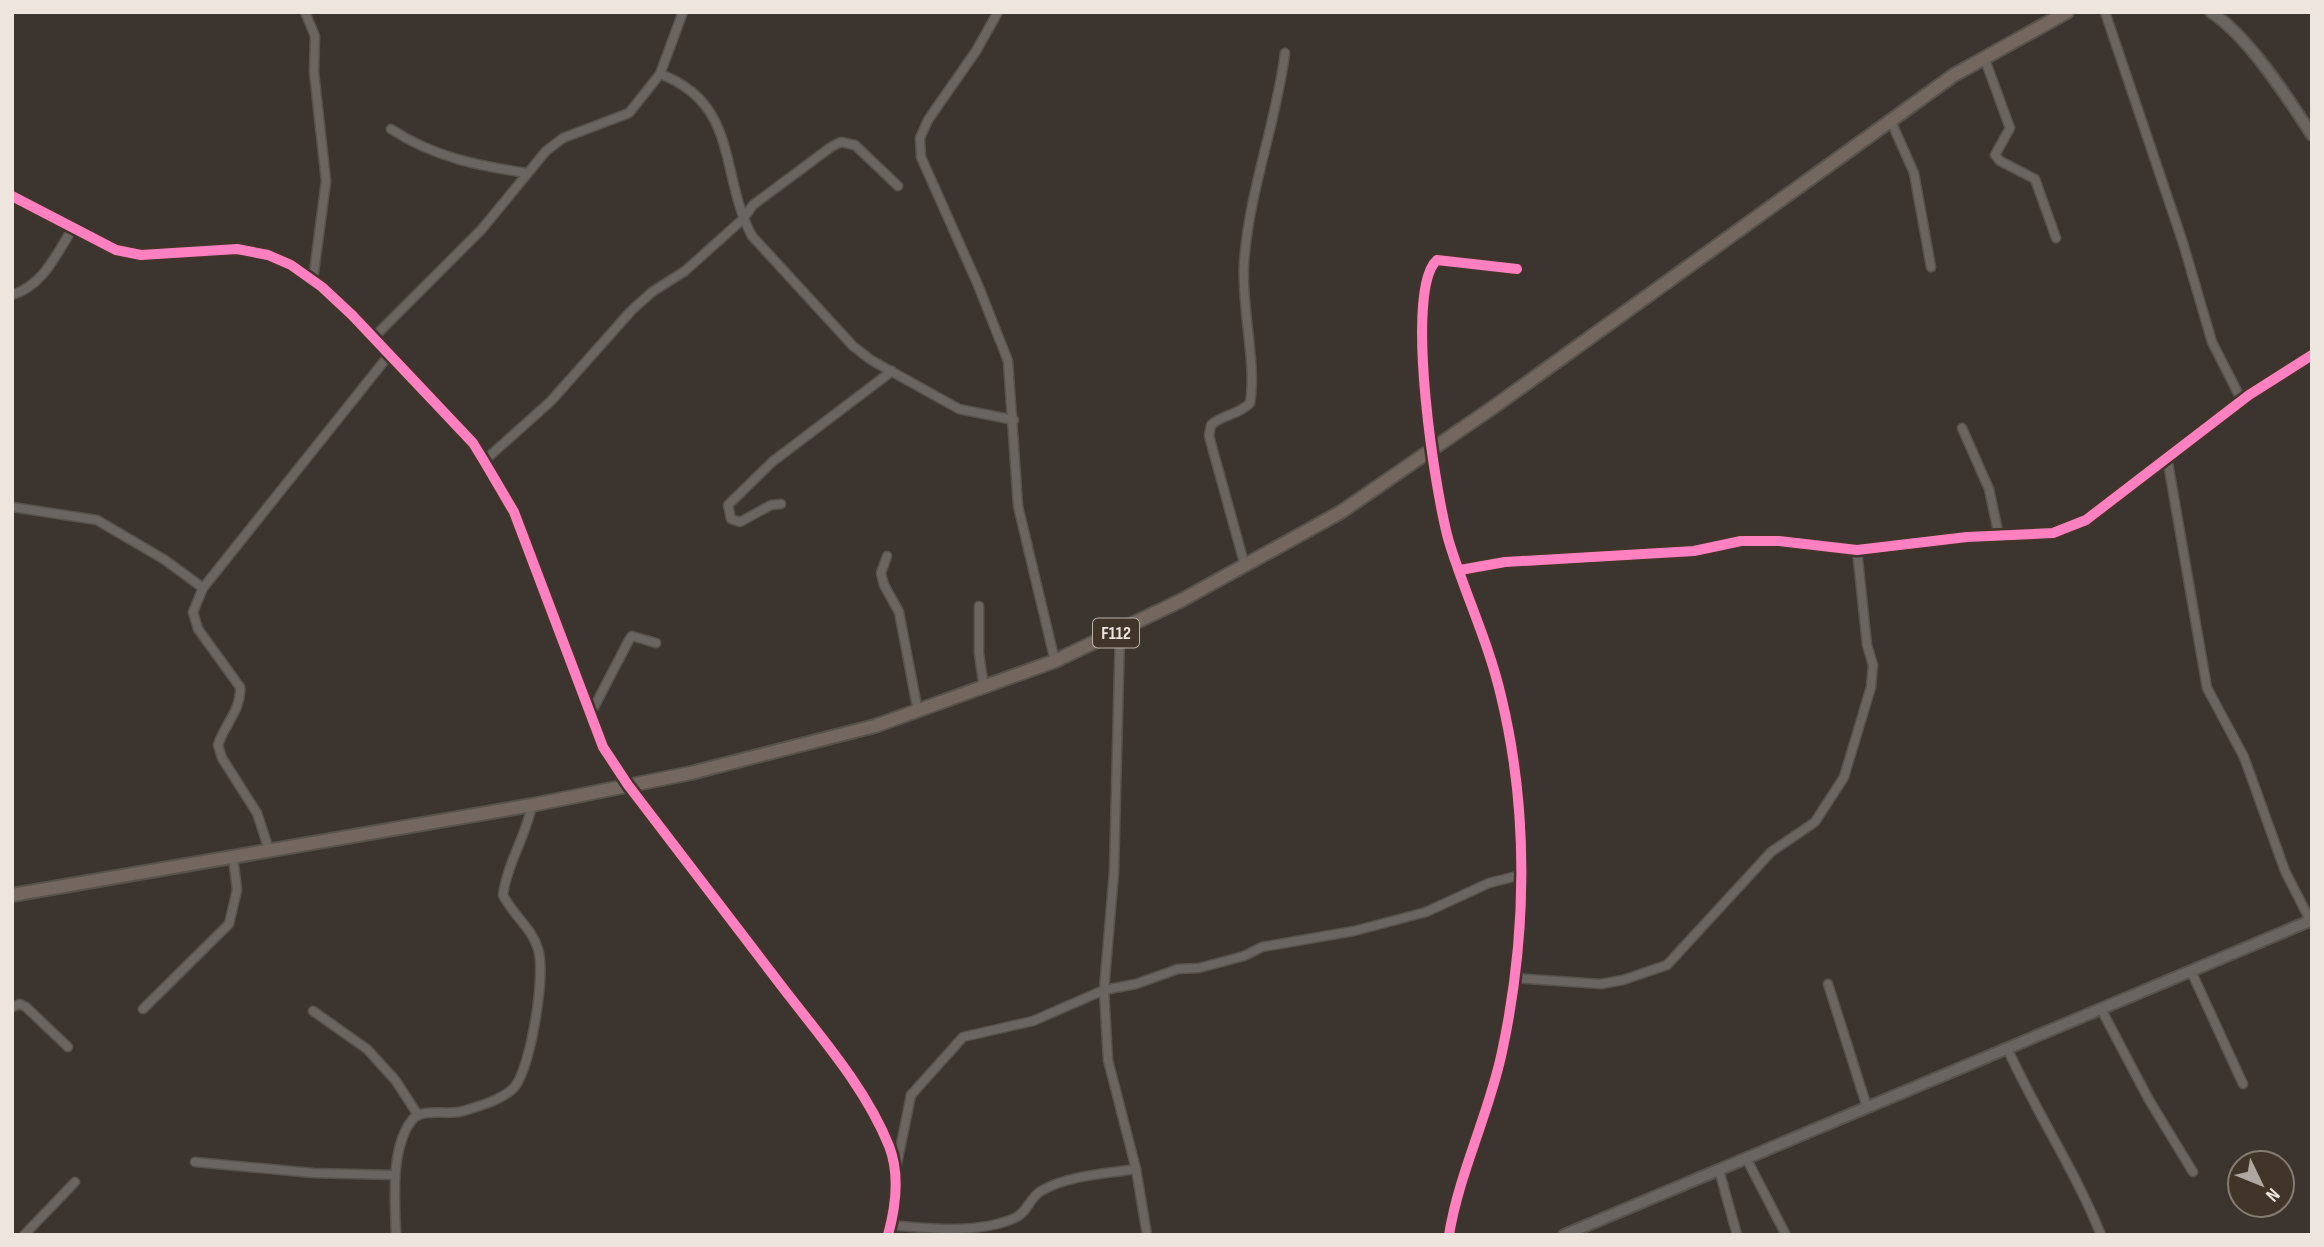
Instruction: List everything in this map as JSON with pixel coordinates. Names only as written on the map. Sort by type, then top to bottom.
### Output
[{"type":"main road","name":"F112","points":[[12,895],[532,805],[782,751],[918,712],[1055,660],[1120,631],[1341,512],[1433,450],[1890,119],[1984,57],[2067,12]]},
{"type":"main road","points":[[2211,12],[2248,48],[2284,92],[2312,135]]},
{"type":"main road","points":[[1564,1235],[2311,920]]},
{"type":"street","points":[[304,12],[315,36],[316,90],[326,181],[313,280]]},
{"type":"street","points":[[373,338],[482,229],[546,151],[563,138],[629,113],[660,74],[683,12]]},
{"type":"street","points":[[998,12],[976,51],[938,103],[920,138],[921,158],[978,285],[1008,361],[1018,506],[1055,660]]},
{"type":"street","points":[[2105,12],[2183,243],[2212,342],[2242,401]]},
{"type":"street","points":[[1245,566],[1209,436],[1211,425],[1218,419],[1242,412],[1251,403],[1243,292],[1244,261],[1257,173],[1272,121],[1285,53]]},
{"type":"street","points":[[1984,57],[2010,128],[1995,155],[2000,161],[2028,173],[2035,179],[2056,238]]},
{"type":"street","points":[[660,74],[683,82],[695,93],[716,122],[727,147],[743,219],[752,236],[853,346],[959,408],[1014,420]]},
{"type":"street","points":[[1890,119],[1914,173],[1931,267]]},
{"type":"street","points":[[391,130],[409,141],[455,160],[527,173]]},
{"type":"street","points":[[484,461],[551,401],[631,311],[652,292],[685,271],[743,219],[753,205],[841,142],[855,145],[898,186]]},
{"type":"street","points":[[12,196],[116,250],[141,255],[237,249],[291,265],[313,280],[373,338],[473,443],[514,512],[603,747],[628,785],[830,1050],[870,1107],[890,1147],[895,1171]]},
{"type":"street","points":[[12,295],[27,290],[40,280],[73,228]]},
{"type":"street","points":[[1448,1235],[1452,1211],[1482,1129],[1503,1052],[1514,978],[1521,875],[1516,759],[1494,668],[1450,544],[1433,450],[1422,366],[1424,297],[1431,265],[1437,260],[1448,259],[1517,269]]},
{"type":"street","points":[[269,850],[265,828],[222,758],[218,745],[241,696],[240,687],[198,629],[194,612],[203,588],[390,355]]},
{"type":"street","points":[[1460,570],[1505,562],[1694,551],[1741,541],[1779,541],[1857,550],[2053,533],[2076,526],[2242,401],[2312,355]]},
{"type":"street","points":[[781,504],[771,505],[740,522],[731,519],[727,511],[728,505],[772,462],[892,371]]},
{"type":"street","points":[[1962,428],[1989,489],[1999,536]]},
{"type":"street","points":[[2167,457],[2207,688],[2244,757],[2285,871],[2311,920]]},
{"type":"street","points":[[12,507],[97,520],[165,560],[203,588]]},
{"type":"street","points":[[1514,978],[1601,984],[1667,965],[1771,852],[1815,822],[1844,777],[1871,687],[1873,665],[1867,645],[1857,550]]},
{"type":"street","points":[[887,556],[881,573],[884,585],[899,612],[918,712]]},
{"type":"street","points":[[979,606],[979,653],[984,689]]},
{"type":"street","points":[[1120,631],[1114,872],[1104,990],[1108,1060],[1136,1169],[1147,1235]]},
{"type":"street","points":[[591,713],[632,636],[656,643]]},
{"type":"street","points":[[418,1115],[460,1113],[509,1092],[523,1068],[541,970],[538,948],[503,895],[505,881],[529,823],[532,805]]},
{"type":"street","points":[[143,1009],[229,924],[237,890],[233,857]]},
{"type":"street","points":[[888,1235],[895,1171],[911,1095],[959,1040],[1033,1021],[1104,990],[1244,956],[1262,947],[1390,922],[1426,912],[1489,883],[1521,875]]},
{"type":"street","points":[[2191,971],[2243,1084]]},
{"type":"street","points":[[1828,984],[1867,1107]]},
{"type":"street","points":[[12,1007],[20,1004],[26,1007],[68,1047]]},
{"type":"street","points":[[2101,1009],[2149,1100],[2193,1172]]},
{"type":"street","points":[[313,1011],[367,1049],[396,1081],[418,1115]]},
{"type":"street","points":[[2007,1048],[2040,1118],[2079,1183],[2101,1235]]},
{"type":"street","points":[[396,1235],[394,1175],[404,1136],[418,1115]]},
{"type":"street","points":[[1746,1158],[1786,1235]]},
{"type":"street","points":[[195,1162],[313,1173],[394,1175]]},
{"type":"street","points":[[891,1225],[966,1228],[1007,1220],[1023,1212],[1039,1192],[1054,1185],[1136,1169]]},
{"type":"street","points":[[1719,1170],[1737,1235]]},
{"type":"street","points":[[24,1235],[75,1182]]},
{"type":"cycle path","points":[[12,196],[116,250],[141,255],[237,249],[268,255],[291,265],[322,287],[352,315],[473,443],[514,512],[603,747],[628,785],[840,1061],[879,1124],[889,1146],[896,1179],[895,1201],[888,1235]]},
{"type":"cycle path","points":[[1449,1235],[1460,1189],[1490,1098],[1510,1008],[1520,919],[1520,829],[1510,740],[1501,696],[1450,545],[1437,486],[1425,397],[1423,311],[1427,279],[1437,260],[1517,269]]},
{"type":"cycle path","points":[[1460,570],[1505,562],[1694,551],[1741,541],[1779,541],[1857,550],[1967,537],[2053,533],[2086,520],[2249,395],[2312,355]]}]
